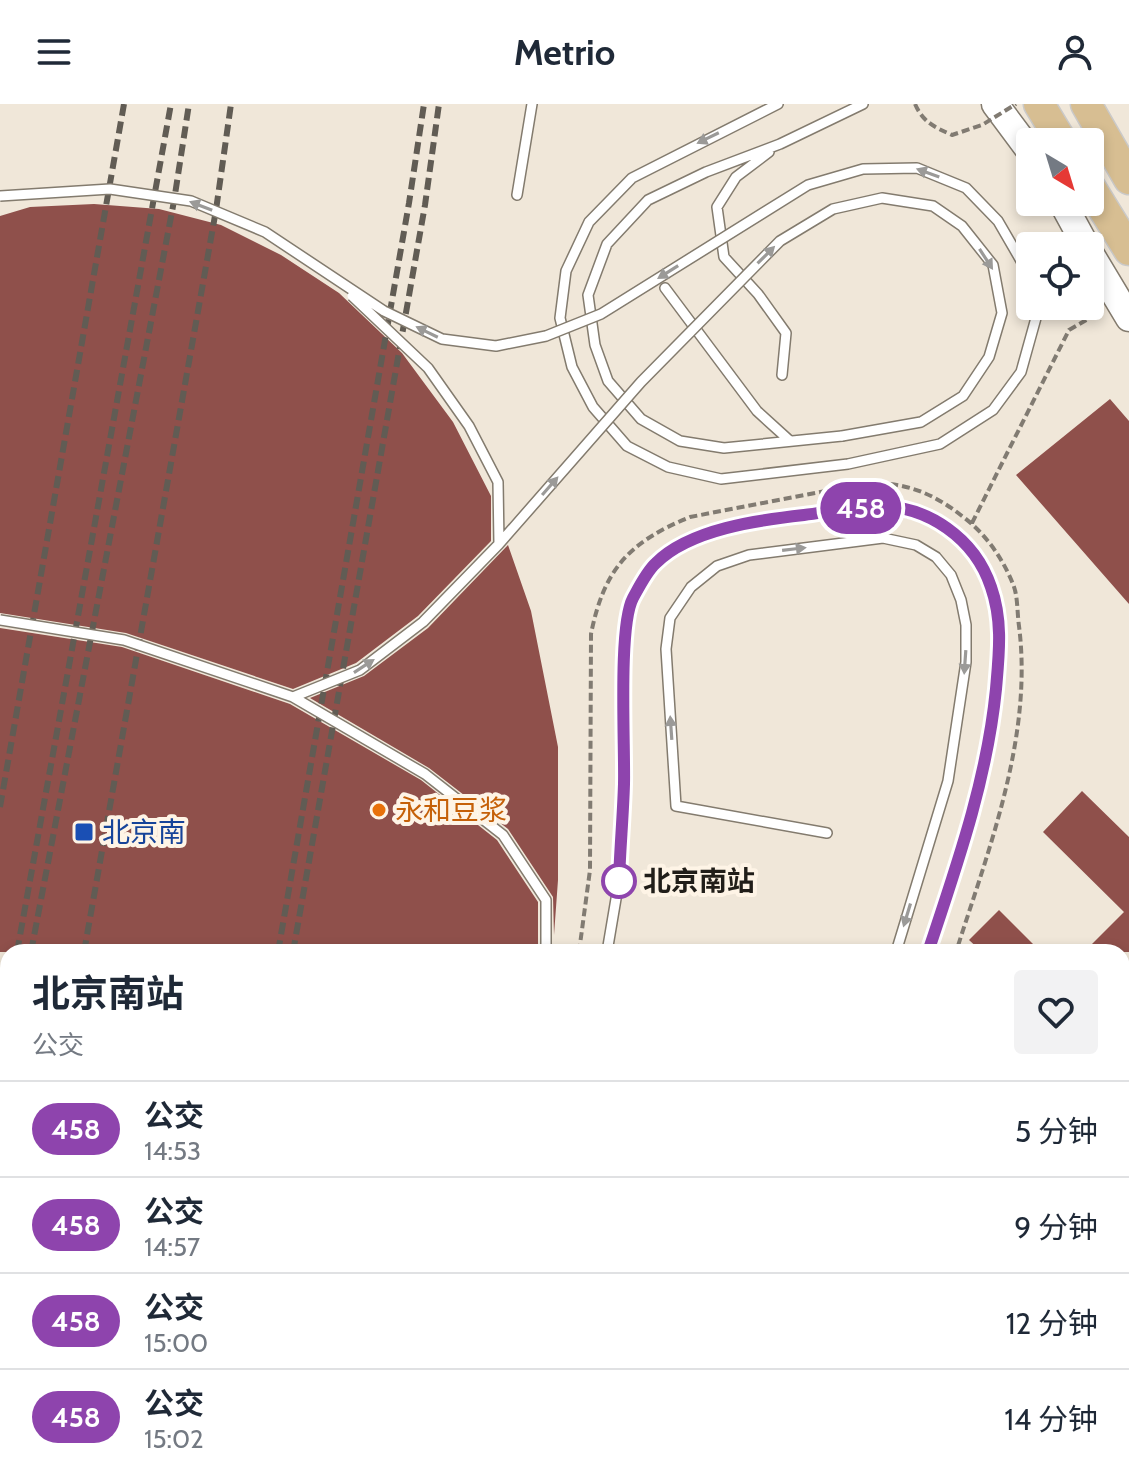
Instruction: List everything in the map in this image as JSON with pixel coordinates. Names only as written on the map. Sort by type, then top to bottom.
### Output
[{"type":"main road","points":[[1039,104],[1054,128]]},
{"type":"main road","points":[[1086,104],[1129,179]]},
{"type":"main road","points":[[1104,210],[1129,250]]},
{"type":"street","points":[[995,104],[1016,132]]},
{"type":"street","points":[[1104,282],[1118,312]]},
{"type":"lane","points":[[517,195],[532,104]]},
{"type":"lane","points":[[778,104],[632,178],[589,222],[566,271],[560,318],[572,367],[593,407],[627,446],[668,467],[721,479],[848,464],[940,444],[993,410],[1021,372],[1035,320]]},
{"type":"lane","points":[[293,697],[360,670],[423,622],[499,544],[641,382],[780,241],[833,209],[882,198],[933,206],[962,226],[993,265],[1002,313],[989,357],[963,396],[921,422],[842,436],[724,448],[680,441],[641,419],[608,381],[595,345],[588,295],[607,244],[648,200],[706,172],[780,144],[863,104]]},
{"type":"lane","points":[[780,144],[736,177],[717,207],[724,257],[758,294],[786,333],[782,375]]},
{"type":"lane","points":[[0,196],[110,189],[191,201],[265,232],[384,311],[442,339],[496,346],[546,336],[601,314],[808,185],[863,169],[917,168],[966,188],[998,221],[1016,252]]},
{"type":"lane","points":[[333,277],[428,368],[469,426],[498,482],[499,544]]},
{"type":"lane","points":[[665,288],[757,411],[790,441]]},
{"type":"lane","points":[[608,944],[619,881],[626,629],[631,601],[656,563],[694,539],[751,521],[879,506],[932,518],[969,546],[983,565],[1000,623],[992,733],[977,801],[931,944]]},
{"type":"lane","points":[[827,833],[676,806],[666,649],[670,618],[691,587],[717,566],[749,555],[883,538],[916,545],[936,557],[951,575],[966,625],[966,662],[948,781],[898,944]]},
{"type":"lane","points":[[0,620],[124,640],[293,697],[425,774],[503,835],[546,900],[546,944]]},
{"type":"path","points":[[915,104],[921,116],[933,127],[952,135],[982,125],[1016,104]]},
{"type":"path","points":[[580,944],[591,843],[591,634],[597,603],[610,575],[626,556],[665,527],[690,517],[867,483],[893,482],[924,491],[972,523],[1069,330],[1118,312]]},
{"type":"building","points":[[94,204],[159,209],[221,225],[281,255],[339,293],[402,353],[453,422],[491,496],[491,541],[418,616],[356,663],[293,689],[126,633],[0,613],[0,216],[30,207]]},
{"type":"building","points":[[1110,399],[1129,421],[1129,604],[1016,475]]},
{"type":"building","points":[[508,545],[531,611],[558,747],[558,880],[554,935],[553,897],[508,829],[429,768],[310,698],[364,676],[428,628]]},
{"type":"building","points":[[0,628],[122,647],[290,704],[421,780],[497,840],[538,902],[538,944],[0,944]]},
{"type":"building","points":[[1082,791],[1129,837],[1129,944],[1092,944],[1124,912],[1043,832]]},
{"type":"building","points":[[999,910],[1033,944],[973,944],[969,940]]},
{"type":"railway","points":[[0,807],[124,104]]},
{"type":"railway","points":[[18,944],[171,104]]},
{"type":"railway","points":[[33,944],[174,201],[189,104]]},
{"type":"railway","points":[[85,944],[216,210],[231,104]]},
{"type":"railway","points":[[279,944],[424,104]]},
{"type":"railway","points":[[294,944],[425,205],[439,104]]},
{"type":"bus line","name":"458","points":[[619,881],[626,629],[631,601],[656,563],[694,539],[751,521],[879,506],[912,512],[932,518],[969,546],[983,565],[1000,623],[992,733],[977,801],[931,944]]},
{"type":"place","name":"永和豆浆","points":[[379,810]]},
{"type":"place","name":"北京南","points":[[84,832]]},
{"type":"place","name":"北京南站","points":[[619,881]]}]
